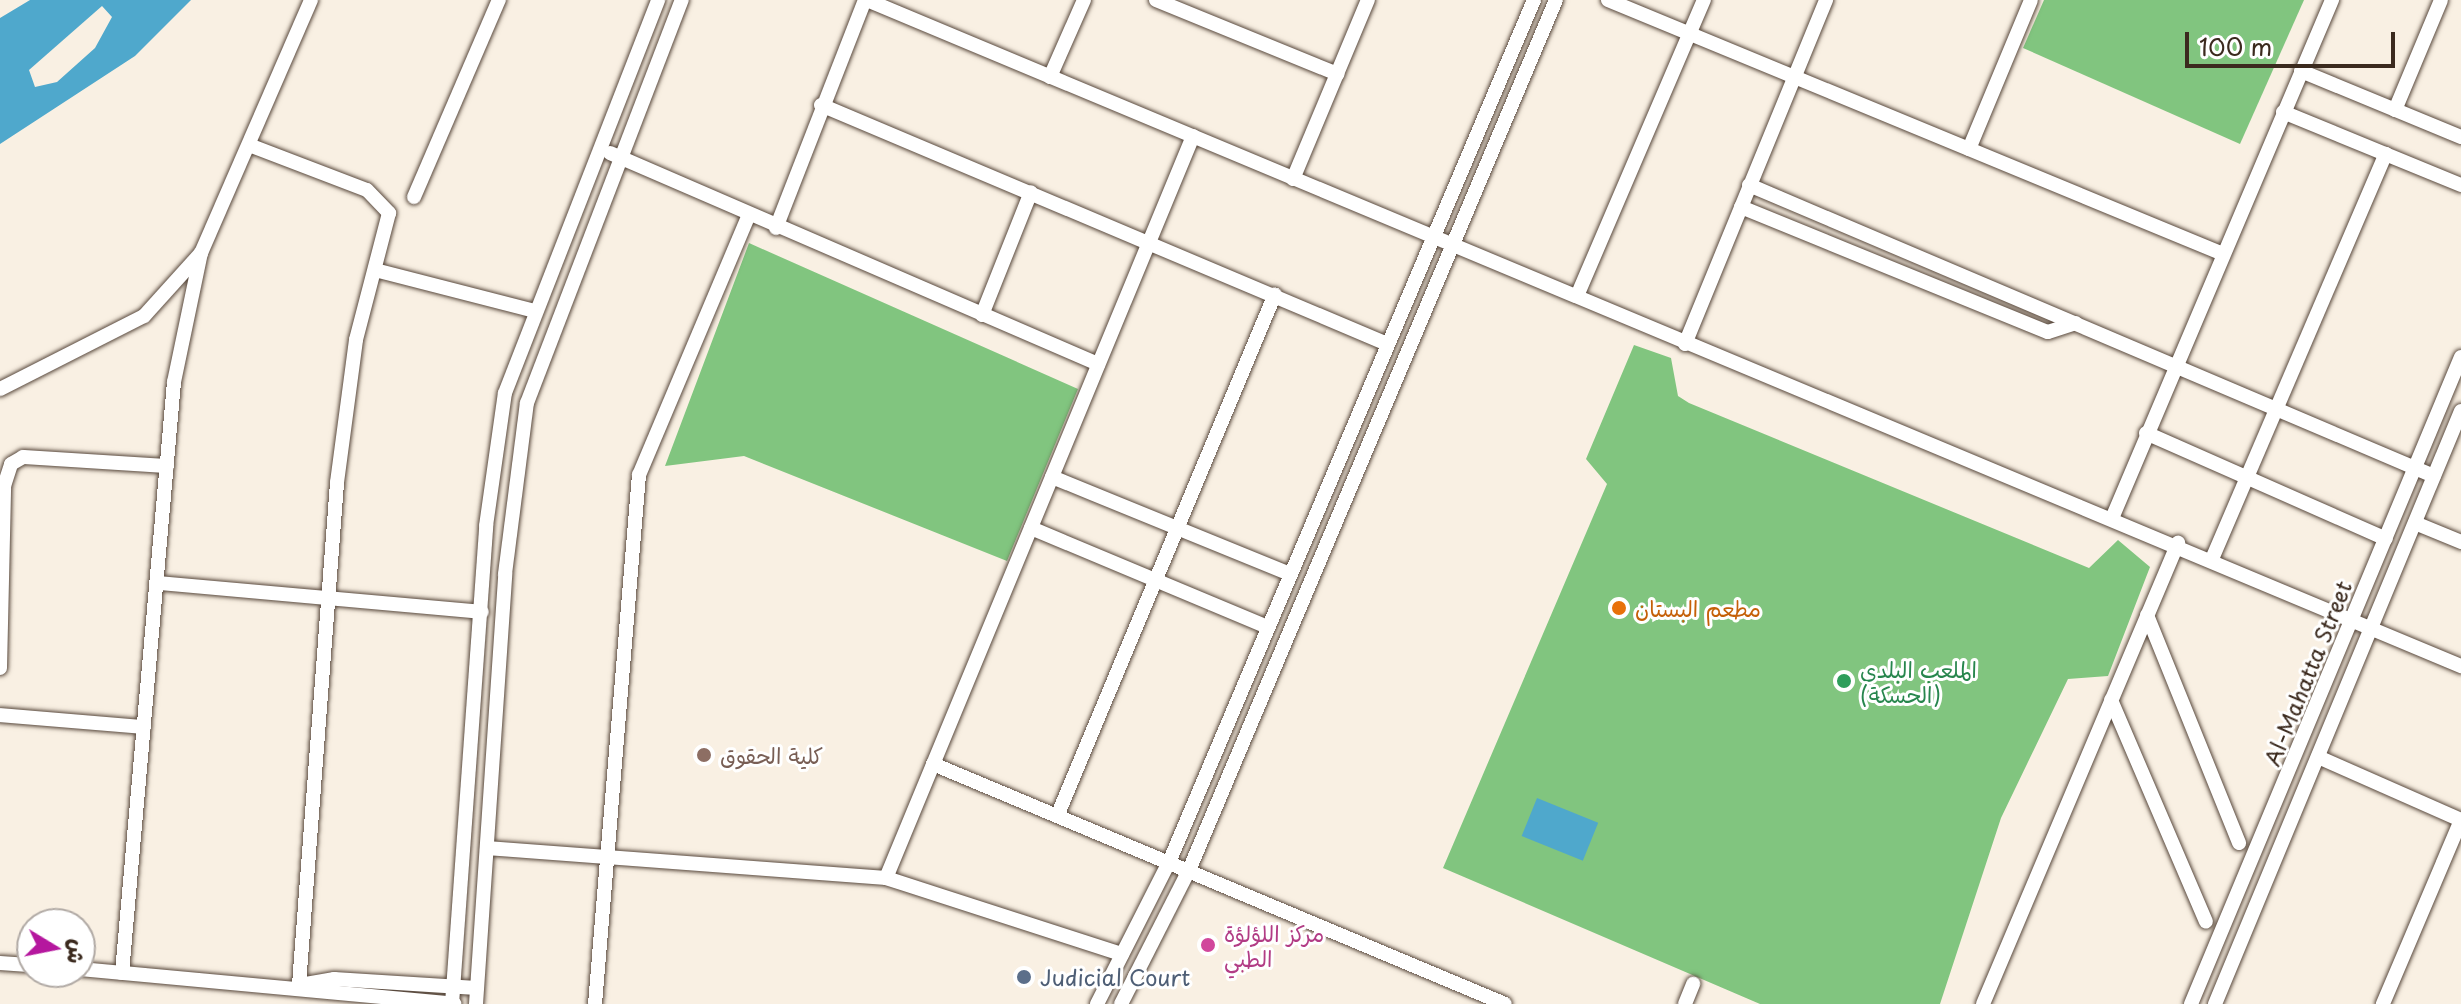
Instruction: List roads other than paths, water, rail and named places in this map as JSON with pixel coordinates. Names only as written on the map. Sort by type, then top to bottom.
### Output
[{"type":"street","points":[[122,973],[179,350],[201,253],[311,0]]},
{"type":"street","points":[[414,197],[499,0]]},
{"type":"street","points":[[96,971],[299,985],[452,1004],[498,427],[535,311],[658,0]]},
{"type":"street","points":[[476,1004],[520,440],[545,341],[682,0]]},
{"type":"street","points":[[776,228],[821,105],[866,0],[1433,240],[1454,242],[1685,344],[2178,543],[2353,622],[2461,666]]},
{"type":"street","points":[[1050,77],[1084,0]]},
{"type":"street","points":[[1156,0],[1337,74]]},
{"type":"street","points":[[1293,179],[1368,0]]},
{"type":"street","points":[[1097,1004],[1170,860],[1385,343],[1433,240],[1534,0]]},
{"type":"street","points":[[1121,1004],[1190,868],[1556,0]]},
{"type":"street","points":[[1608,0],[2223,254]]},
{"type":"street","points":[[1577,296],[1704,0]]},
{"type":"street","points":[[1685,344],[1826,0]]},
{"type":"street","points":[[1969,149],[2031,0]]},
{"type":"street","points":[[2113,516],[2175,362],[2332,0]]},
{"type":"street","points":[[2395,110],[2441,0]]},
{"type":"street","points":[[2301,71],[2461,137]]},
{"type":"street","points":[[821,105],[1385,343]]},
{"type":"street","points":[[2283,112],[2461,185]]},
{"type":"street","points":[[886,878],[1193,136]]},
{"type":"street","points":[[249,145],[382,202],[389,227],[375,270],[351,377],[328,600],[299,985]]},
{"type":"street","points":[[599,148],[776,228],[1098,364]]},
{"type":"street","points":[[2212,559],[2250,479],[2386,154]]},
{"type":"street","points":[[1749,185],[2076,323],[2280,404],[2434,476]]},
{"type":"street","points":[[982,315],[1031,192]]},
{"type":"street","points":[[1741,207],[2048,332],[2076,323]]},
{"type":"street","points":[[595,1004],[639,475],[749,215]]},
{"type":"street","points":[[0,389],[144,316],[201,253]]},
{"type":"street","points":[[375,270],[535,311]]},
{"type":"street","points":[[1058,814],[1275,294]]},
{"type":"street","name":"Al-Mahatta Street","points":[[2191,1004],[2461,357]]},
{"type":"street","name":"Al-Mahatta Street","points":[[2215,1004],[2461,411]]},
{"type":"street","points":[[2146,433],[2386,539]]},
{"type":"street","points":[[0,668],[4,486],[11,464],[23,457],[167,466]]},
{"type":"street","points":[[1052,477],[1290,574]]},
{"type":"street","points":[[2415,523],[2461,542]]},
{"type":"street","points":[[1031,528],[1268,627]]},
{"type":"street","points":[[1983,1004],[2178,543]]},
{"type":"street","points":[[159,583],[482,612]]},
{"type":"street","points":[[2147,615],[2239,843]]},
{"type":"street","points":[[2111,700],[2206,922]]},
{"type":"street","points":[[0,715],[143,727]]},
{"type":"street","points":[[2318,757],[2461,820],[2383,1004]]},
{"type":"street","points":[[933,764],[1190,868],[1505,1004]]},
{"type":"street","points":[[487,848],[886,878],[1122,954]]},
{"type":"street","points":[[299,985],[334,979],[477,988]]},
{"type":"street","points":[[1685,1004],[1693,984]]},
{"type":"water","points":[[30,0],[191,0],[135,56],[0,144],[0,18]],"holes":[[[102,6],[112,17],[95,48],[57,82],[35,87],[29,70]]]},
{"type":"water","points":[[1537,798],[1598,823],[1583,861],[1522,836]]},
{"type":"place","name":"مطعم البستان","points":[[1619,608]]},
{"type":"place","name":"الملعب البلدي (الحسكة)","points":[[1844,681]]},
{"type":"place","name":"كلية الحقوق","points":[[704,755]]},
{"type":"place","name":"مركز اللؤلؤة الطبي","points":[[1208,945]]},
{"type":"place","name":"Judicial Court","points":[[1024,977]]}]
